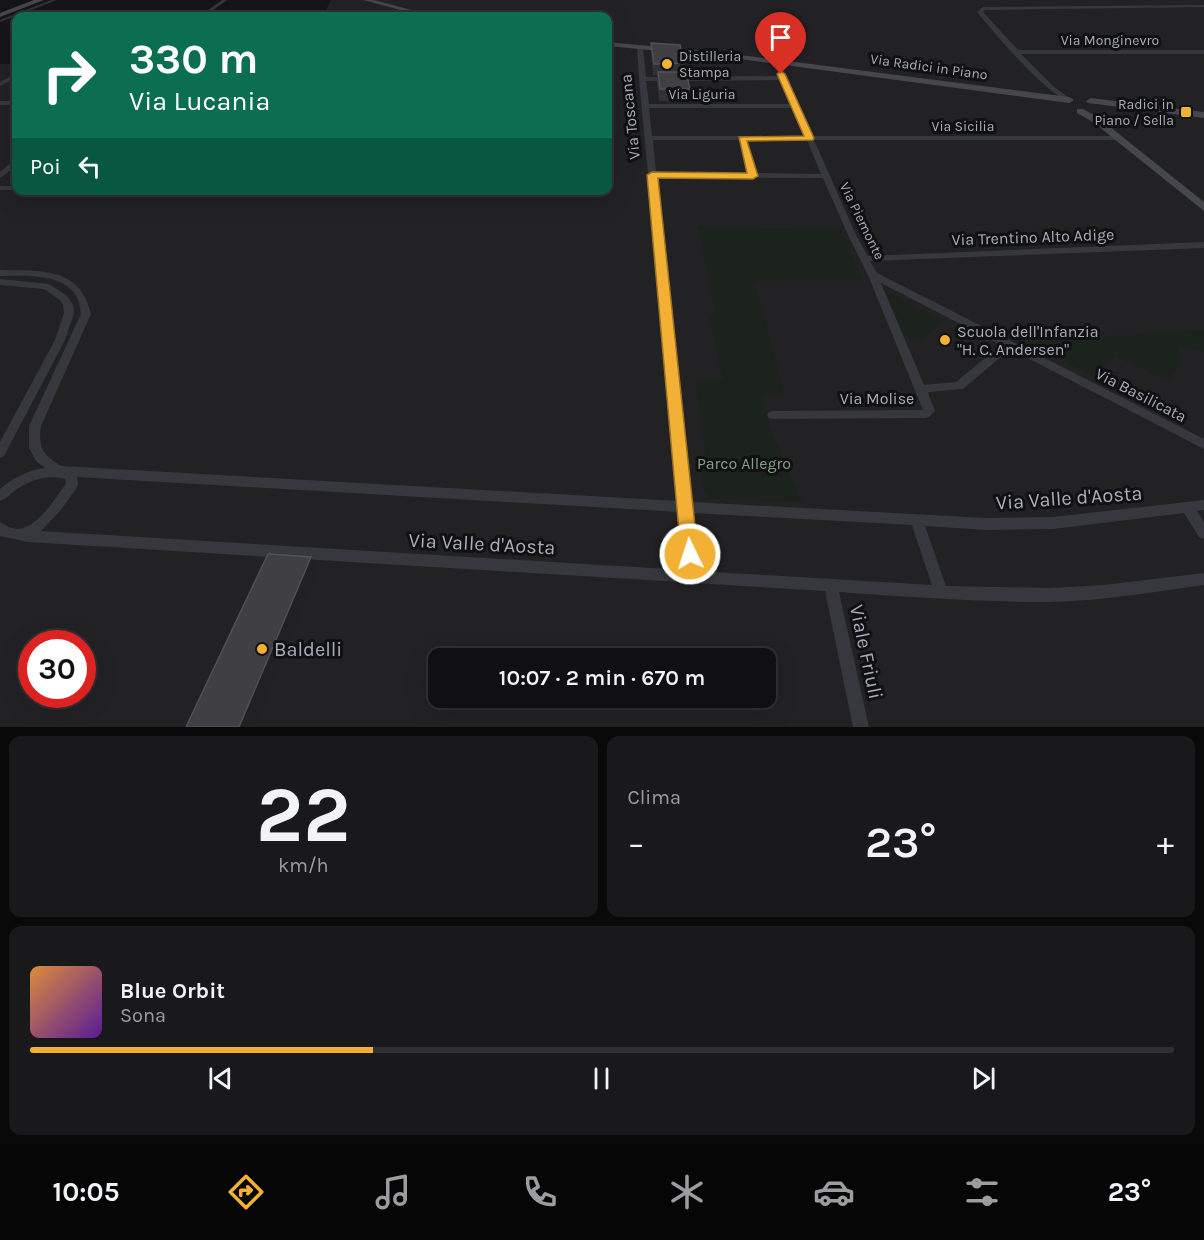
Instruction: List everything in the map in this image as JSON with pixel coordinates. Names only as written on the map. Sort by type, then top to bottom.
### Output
[{"type":"street","points":[[0,15],[41,0]]},
{"type":"street","points":[[208,12],[225,0]]},
{"type":"street","points":[[366,0],[414,12]]},
{"type":"street","points":[[1133,106],[1091,112],[1047,81],[1016,52],[980,12],[982,9],[1204,6]]},
{"type":"street","points":[[612,44],[829,68]]},
{"type":"street","name":"Via Toscana","points":[[640,48],[691,576]]},
{"type":"street","name":"Via Monginevro","points":[[1016,52],[1204,52]]},
{"type":"street","points":[[732,56],[761,57],[829,68]]},
{"type":"street","points":[[761,57],[779,62],[808,63]]},
{"type":"street","name":"Via Piemonte","points":[[779,62],[779,69],[825,176],[873,275],[922,392]]},
{"type":"street","name":"Via Radici in Piano","points":[[829,68],[1077,102]]},
{"type":"street","points":[[642,79],[783,78]]},
{"type":"street","points":[[1047,81],[1052,88],[1077,102],[1102,109]]},
{"type":"street","points":[[1028,94],[1053,94],[1052,88]]},
{"type":"street","points":[[1077,102],[1204,115]]},
{"type":"street","points":[[1077,102],[1117,138],[1204,208]]},
{"type":"street","name":"Via Liguria","points":[[645,106],[796,106]]},
{"type":"street","points":[[1102,109],[1101,115],[1104,119],[1138,151],[1137,153]]},
{"type":"street","name":"Via Sicilia","points":[[648,138],[1117,138]]},
{"type":"street","points":[[742,138],[753,176]]},
{"type":"street","points":[[0,176],[12,166]]},
{"type":"street","points":[[652,175],[825,176]]},
{"type":"street","name":"Via Trentino Alto Adige","points":[[864,259],[1204,245]]},
{"type":"street","points":[[0,273],[46,275],[69,282],[82,293],[86,314],[35,426],[33,442],[38,456],[59,471],[71,476],[72,485],[39,526],[20,534]]},
{"type":"street","name":"Via Basilicata","points":[[873,275],[1204,444]]},
{"type":"street","points":[[0,282],[46,286],[64,298],[68,304],[69,314],[60,340],[0,453]]},
{"type":"street","name":"Via Molise","points":[[773,415],[925,414],[928,411],[922,392],[926,388],[958,386],[1009,344]]},
{"type":"street","name":"Via Valle d'Aosta","points":[[0,496],[14,483],[35,475],[59,471],[917,521],[1053,523],[1204,505]]},
{"type":"street","points":[[1187,507],[1204,533]]},
{"type":"street","points":[[917,521],[941,592]]},
{"type":"street","name":"Via Valle d'Aosta","points":[[0,528],[4,532],[20,534],[941,592],[1050,595],[1104,592],[1204,579]]},
{"type":"street","name":"Viale Friuli","points":[[831,586],[861,727]]},
{"type":"shaded area","points":[[331,0],[1204,0],[1204,727],[0,727],[0,64],[12,64],[12,195],[612,195],[612,12],[325,12]]},
{"type":"green space","name":"Parco Allegro","points":[[698,227],[841,229],[863,281],[755,282],[785,396],[762,397],[770,427],[802,503],[714,499],[708,496],[702,488],[702,473],[707,463],[695,379],[723,379],[708,314],[716,314]]},
{"type":"green space","points":[[882,288],[944,322],[921,340],[906,338]]},
{"type":"green space","points":[[1204,329],[1204,351],[1177,345],[1181,365],[1167,381],[1115,356],[1095,377],[1050,354],[1045,360],[1014,343]]},
{"type":"building","points":[[651,43],[680,45],[684,63],[654,64]]},
{"type":"building","points":[[658,72],[686,72],[690,89],[660,89]]},
{"type":"building","name":"Baldelli","points":[[268,554],[311,557],[239,727],[186,727]]},
{"type":"waterway","points":[[23,12],[54,0]]},
{"type":"waterway","points":[[0,21],[12,16]]},
{"type":"place","name":"Distilleria Stampa","points":[[667,64]]},
{"type":"place","name":"Radici in Piano / Sella","points":[[1186,112]]},
{"type":"place","name":"Scuola dell'Infanzia \"H. C. Andersen\"","points":[[945,340]]},
{"type":"place","name":"Baldelli","points":[[262,649]]},
{"type":"route","points":[[690,554],[652,175],[753,176],[742,138],[809,138],[781,74]]}]
